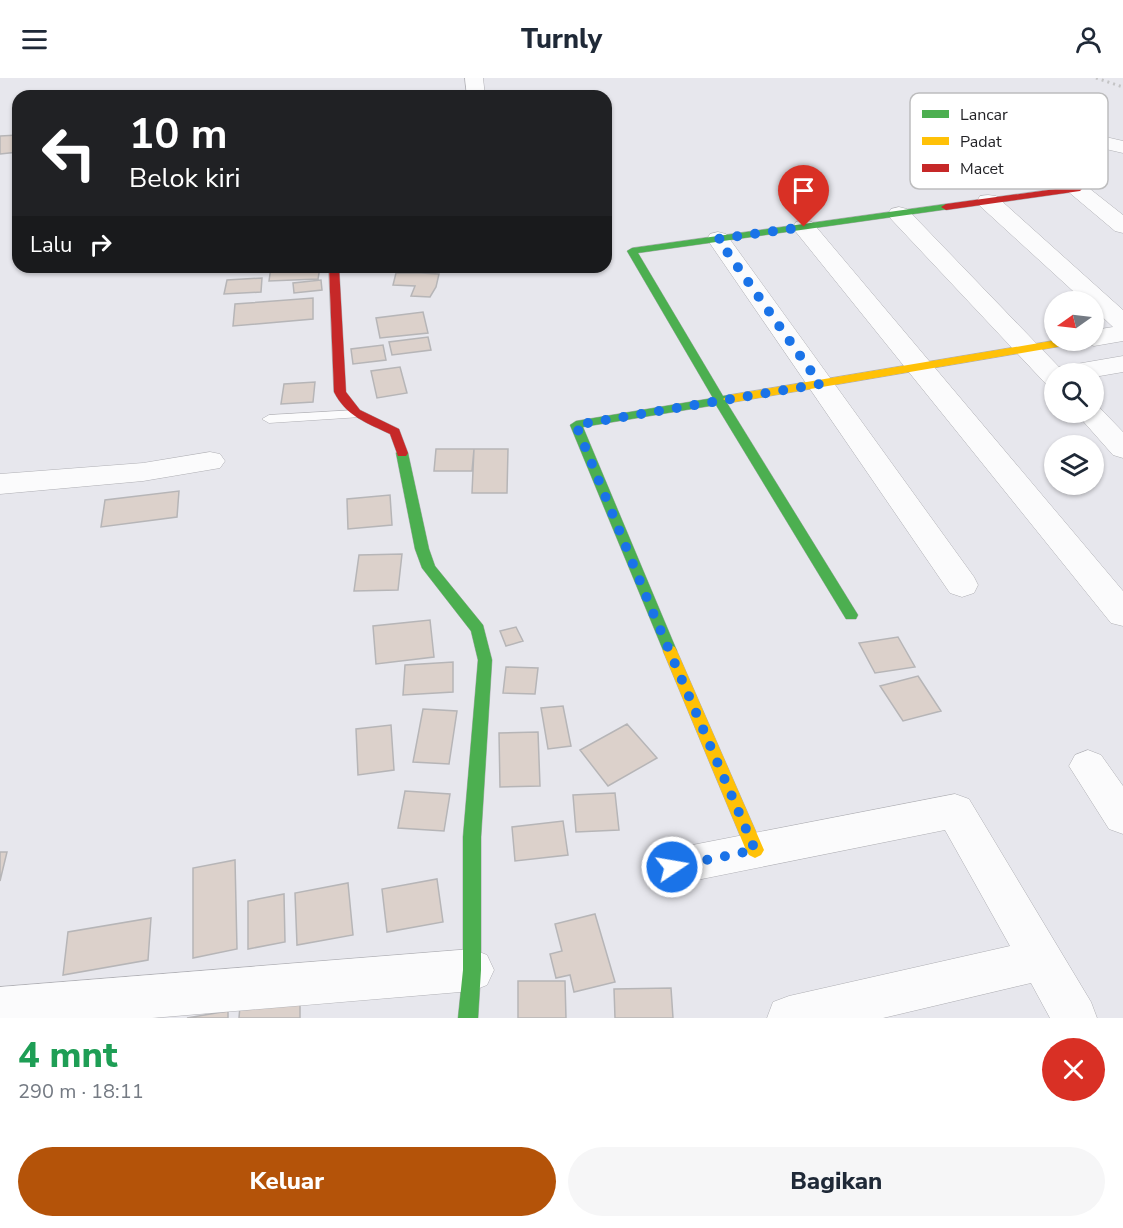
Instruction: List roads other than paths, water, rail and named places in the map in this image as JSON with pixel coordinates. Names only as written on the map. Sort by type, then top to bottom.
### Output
[{"type":"street","points":[[1108,144],[1123,147]]},
{"type":"street","points":[[851,615],[720,401],[632,251],[1077,189],[1123,226]]},
{"type":"street","points":[[988,201],[1123,323]]},
{"type":"street","points":[[899,214],[1044,364]]},
{"type":"street","points":[[804,227],[1123,614]]},
{"type":"street","points":[[718,239],[962,585]]},
{"type":"street","points":[[334,273],[340,392],[343,402],[350,411],[395,432],[400,443],[422,549],[429,568],[469,615],[483,646],[485,660],[472,837],[472,969],[468,1018]]},
{"type":"street","points":[[1104,336],[1123,333]]},
{"type":"street","points":[[755,850],[651,608],[576,425],[1044,346]]},
{"type":"street","points":[[1104,367],[1123,364]]},
{"type":"street","points":[[1098,423],[1123,449]]},
{"type":"street","points":[[0,484],[143,472],[210,461]]},
{"type":"street","points":[[1088,766],[1123,817]]},
{"type":"street","points":[[672,867],[955,811],[1075,1018]]},
{"type":"street","points":[[789,1018],[1041,960]]},
{"type":"street","points":[[0,1009],[472,969]]},
{"type":"lane","points":[[269,419],[356,414]]},
{"type":"railway","points":[[1096,78],[1123,87]]}]
